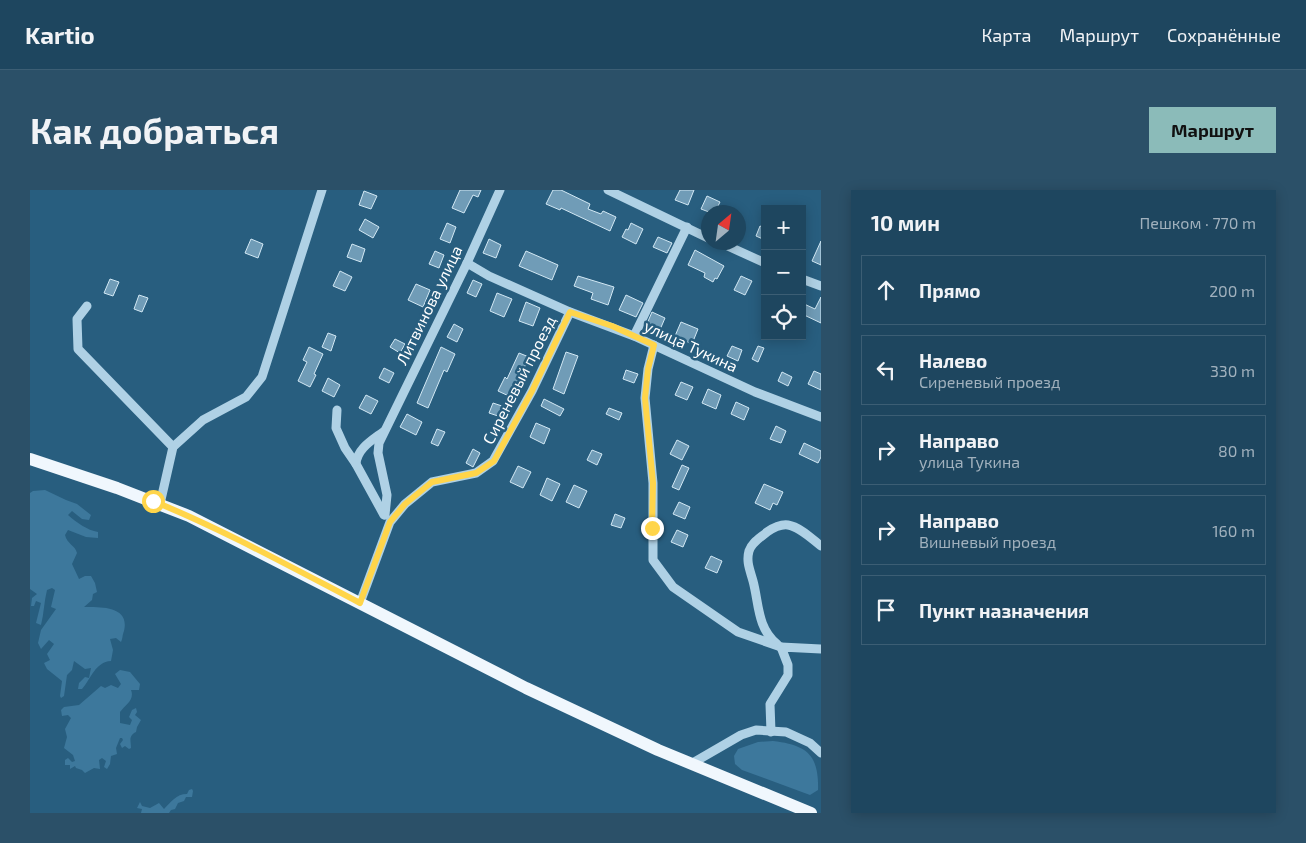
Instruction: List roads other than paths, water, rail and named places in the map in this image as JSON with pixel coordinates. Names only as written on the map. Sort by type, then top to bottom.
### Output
[{"type":"main road","points":[[30,459],[160,504],[189,516],[226,533],[526,688],[690,764],[811,813]]},
{"type":"street","points":[[160,504],[173,447],[203,420],[246,397],[262,377],[322,190]]},
{"type":"street","name":"Литвинова улица","points":[[383,432],[468,263],[500,190]]},
{"type":"street","points":[[608,190],[701,234]]},
{"type":"street","points":[[634,336],[687,227]]},
{"type":"street","points":[[737,250],[761,261]]},
{"type":"street","name":"улица Тукина","points":[[468,263],[489,276],[570,312],[634,336],[755,392],[821,417]]},
{"type":"street","points":[[806,280],[821,286]]},
{"type":"street","points":[[87,306],[77,319],[78,349],[173,447]]},
{"type":"street","name":"Сиреневый проезд","points":[[360,603],[390,522],[396,513],[432,482],[476,473],[494,461],[532,391],[570,312]]},
{"type":"street","points":[[654,345],[648,369],[645,398],[653,483],[653,560],[673,587],[738,632],[782,647],[821,648]]},
{"type":"street","points":[[337,410],[336,428],[345,448],[385,515]]},
{"type":"street","points":[[356,464],[356,457],[361,450],[383,432]]},
{"type":"street","points":[[383,432],[378,453],[387,495],[385,535]]},
{"type":"street","points":[[771,732],[770,704],[788,675],[788,665],[782,647],[772,639],[763,626],[756,605],[748,564],[749,552],[753,542],[775,526],[788,525],[799,530],[821,546]]},
{"type":"street","points":[[690,764],[741,735],[756,730],[786,732],[810,743],[821,753]]}]
